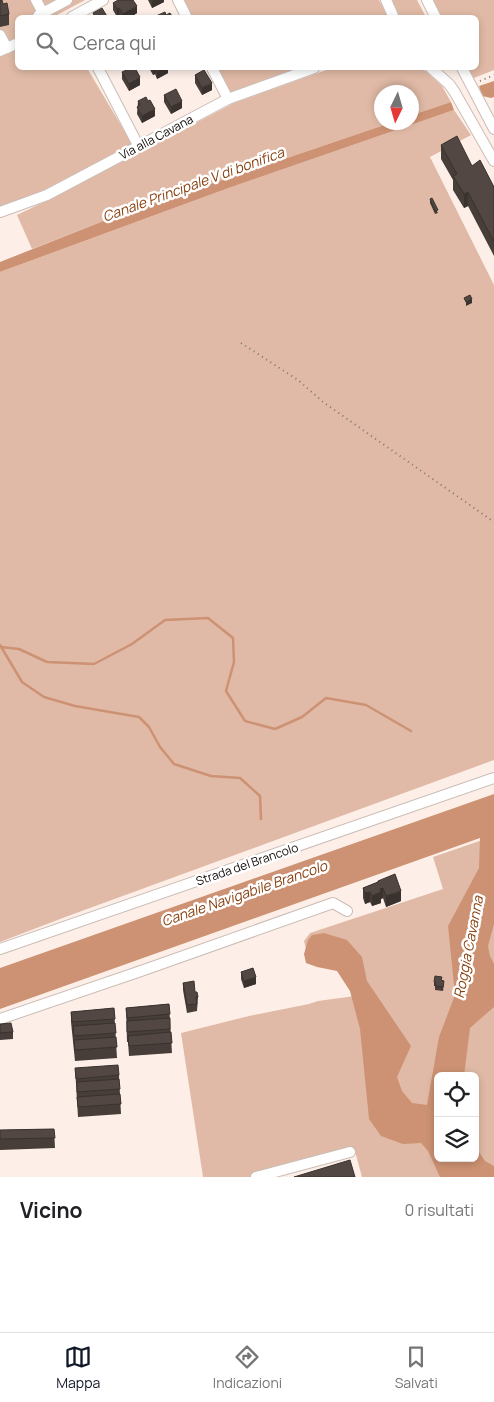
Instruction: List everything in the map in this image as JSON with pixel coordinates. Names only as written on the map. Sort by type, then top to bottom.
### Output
[{"type":"street","points":[[36,0],[40,15],[67,0]]},
{"type":"street","points":[[78,15],[103,0]]},
{"type":"street","points":[[178,0],[186,15]]},
{"type":"street","points":[[386,0],[393,15]]},
{"type":"street","points":[[427,0],[434,15]]},
{"type":"street","points":[[0,35],[4,50]]},
{"type":"street","points":[[99,70],[139,147]]},
{"type":"street","points":[[213,70],[228,99]]},
{"type":"street","name":"Via alla Cavana","points":[[0,212],[47,195],[228,99],[308,70]]},
{"type":"street","points":[[463,70],[494,129]]},
{"type":"street","points":[[440,71],[459,98],[494,161]]},
{"type":"street","name":"Strada del Brancolo","points":[[0,949],[494,778]]},
{"type":"street","points":[[0,1019],[141,972],[334,903],[347,912]]},
{"type":"street","points":[[256,1177],[350,1152]]},
{"type":"path","points":[[471,84],[494,75]]},
{"type":"path","points":[[240,343],[298,380],[323,402],[494,522]]},
{"type":"shaded area","points":[[0,0],[85,0],[57,15],[15,15],[15,70],[88,70],[132,144],[46,189],[0,207]]},
{"type":"shaded area","points":[[181,0],[379,0],[387,15],[189,15]]},
{"type":"shaded area","points":[[390,0],[417,0],[425,15],[398,15]]},
{"type":"shaded area","points":[[433,0],[494,0],[494,70],[474,78],[469,70],[479,70],[479,15],[441,15]]},
{"type":"shaded area","points":[[216,70],[299,70],[229,95]]},
{"type":"shaded area","points":[[326,70],[424,70],[442,86],[451,102],[419,113],[419,85],[374,85],[374,128],[116,216],[32,249],[17,215],[234,103]]},
{"type":"shaded area","points":[[454,110],[471,135],[430,157],[494,285],[494,760],[0,942],[0,272],[226,189],[396,130],[419,130],[419,122]]},
{"type":"shaded area","points":[[494,836],[494,1177],[362,1177],[355,1151],[255,1177],[203,1177],[181,1033],[318,1001],[355,996],[350,974],[306,949],[304,941],[310,933],[443,889],[433,857]]},
{"type":"water","points":[[494,81],[494,97],[482,96],[479,86]]},
{"type":"water","points":[[451,102],[454,110],[419,122],[419,113]]},
{"type":"water","points":[[374,128],[374,130],[396,130],[226,189],[0,272],[0,262],[116,216]]},
{"type":"water","name":"Canale Navigabile Brancolo","points":[[494,794],[494,924],[488,946],[494,964],[494,1007],[470,1028],[464,1072],[434,1072],[434,1162],[479,1162],[479,1152],[485,1161],[494,1166],[494,1177],[440,1177],[428,1151],[421,1143],[403,1144],[381,1136],[369,1119],[360,1029],[350,991],[337,971],[306,963],[304,954],[308,940],[312,935],[324,933],[347,940],[362,957],[367,981],[411,1046],[397,1077],[402,1091],[412,1103],[427,1105],[439,1037],[455,995],[448,926],[479,868],[480,838],[0,1009],[0,968]]},
{"type":"building","points":[[0,0],[2,0],[3,4],[7,3],[9,14],[0,16]]},
{"type":"building","points":[[118,0],[133,0],[137,6],[123,14],[113,3]]},
{"type":"building","points":[[102,8],[106,15],[94,15],[93,13]]},
{"type":"building","points":[[136,70],[140,77],[129,84],[122,72]]},
{"type":"building","points":[[204,70],[212,83],[202,88],[195,75]]},
{"type":"building","points":[[176,89],[182,101],[171,107],[164,95]]},
{"type":"building","points":[[146,97],[155,109],[142,116],[137,107],[140,105],[138,101]]},
{"type":"building","points":[[457,136],[472,166],[480,160],[494,187],[494,242],[468,192],[464,194],[453,176],[457,174],[441,145]]},
{"type":"building","points":[[432,198],[438,210],[435,211],[430,199]]},
{"type":"building","points":[[470,295],[472,299],[466,302],[464,298]]},
{"type":"building","points":[[395,874],[401,891],[386,896],[383,888],[380,889],[381,892],[372,896],[370,892],[365,893],[363,888]]},
{"type":"building","points":[[253,968],[256,977],[244,981],[241,972]]},
{"type":"building","points":[[435,976],[442,977],[441,980],[444,981],[443,987],[435,986]]},
{"type":"building","points":[[194,981],[195,992],[197,992],[198,997],[196,997],[197,1004],[187,1005],[183,983]]},
{"type":"building","points":[[169,1004],[170,1014],[127,1018],[126,1008]]},
{"type":"building","points":[[114,1008],[115,1019],[72,1022],[71,1012]]},
{"type":"building","points":[[170,1018],[170,1029],[127,1032],[127,1021]]},
{"type":"building","points":[[11,1023],[13,1032],[0,1033],[0,1024]]},
{"type":"building","points":[[115,1023],[116,1033],[74,1036],[73,1026]]},
{"type":"building","points":[[171,1032],[172,1043],[129,1046],[128,1036]]},
{"type":"building","points":[[116,1037],[117,1047],[75,1050],[74,1040]]},
{"type":"building","points":[[118,1065],[119,1075],[76,1079],[75,1068]]},
{"type":"building","points":[[119,1079],[120,1089],[77,1092],[77,1082]]},
{"type":"building","points":[[120,1094],[121,1104],[78,1107],[77,1097]]},
{"type":"building","points":[[54,1129],[55,1138],[0,1139],[0,1130]]},
{"type":"building","points":[[350,1160],[355,1177],[294,1177]]},
{"type":"waterway","points":[[1,647],[19,649],[47,662],[94,664],[132,644],[165,620],[208,618],[233,638],[234,662],[226,691],[245,721],[275,729],[302,717],[326,698],[366,705],[411,731]]},
{"type":"waterway","name":"Roggia Cavanna","points":[[0,645],[22,682],[44,697],[75,706],[139,717],[149,727],[160,747],[174,764],[211,776],[240,778],[260,796],[261,819]]},
{"type":"water label","name":"Canale Principale V di bonifica","points":[[193,184]]}]
